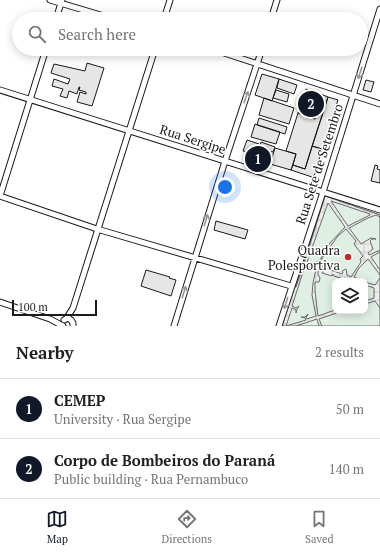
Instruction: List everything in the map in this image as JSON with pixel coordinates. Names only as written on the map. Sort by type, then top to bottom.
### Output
[{"type":"street","points":[[50,0],[92,12]]},
{"type":"street","points":[[166,12],[170,0]]},
{"type":"street","points":[[273,12],[277,0]]},
{"type":"street","points":[[58,12],[61,2]]},
{"type":"street","name":"Rua Sete de Setembro","points":[[368,46],[380,9]]},
{"type":"street","points":[[44,56],[0,196],[97,229],[291,286]]},
{"type":"street","points":[[64,322],[73,308],[153,56]]},
{"type":"street","points":[[233,56],[380,104]]},
{"type":"street","points":[[174,326],[224,161],[260,56]]},
{"type":"street","name":"Rua Sete de Setembro","points":[[279,326],[323,192],[365,56]]},
{"type":"street","name":"Rua Sergipe","points":[[0,90],[380,210]]},
{"type":"street","points":[[0,302],[50,319],[64,322],[70,319],[73,323],[79,326]]},
{"type":"street","points":[[73,308],[73,323]]},
{"type":"green space","points":[[325,196],[380,215],[380,326],[281,326],[294,287],[296,287]]},
{"type":"shaded area","points":[[325,196],[380,215],[380,217],[376,215],[368,218],[349,228],[361,244],[371,238],[376,239],[372,239],[370,241],[373,249],[368,253],[369,255],[380,250],[380,252],[371,257],[380,270],[380,275],[368,259],[359,268],[354,277],[356,278],[340,278],[334,276],[333,274],[332,276],[322,273],[323,271],[318,269],[320,278],[319,282],[315,282],[315,291],[318,316],[332,311],[332,314],[334,314],[319,319],[322,326],[319,326],[317,319],[296,326],[286,326],[281,326],[294,287],[296,287]],"holes":[[[331,201],[370,214],[370,215],[348,226]],[[328,203],[345,227],[330,243],[320,260],[312,264],[307,262]],[[346,229],[356,241],[354,244],[363,256],[360,259],[361,262],[351,277],[347,275],[346,269],[342,271],[342,274],[322,267],[321,260],[338,236]],[[305,266],[316,269],[312,295],[316,316],[307,319],[306,317],[308,314],[305,317],[301,317],[305,318],[306,320],[286,326],[292,308],[296,310],[296,313],[299,306],[296,308],[292,306]]]},
{"type":"shaded area","points":[[380,278],[380,308],[375,301],[368,303],[368,300],[374,298],[374,288],[368,286],[368,283],[375,285]]},
{"type":"building","points":[[87,63],[104,68],[92,106],[77,102],[80,92],[86,94],[86,92],[79,90],[80,87],[77,94],[69,91],[67,98],[60,96],[63,89],[52,86],[54,79],[68,84],[70,79],[51,73],[54,64],[85,71]]},
{"type":"building","points":[[262,74],[279,79],[272,101],[255,95]]},
{"type":"building","points":[[279,79],[297,85],[294,94],[277,88]]},
{"type":"building","points":[[366,80],[374,82],[371,92],[363,90]]},
{"type":"building","points":[[306,89],[323,95],[315,119],[298,113]]},
{"type":"building","points":[[276,90],[289,94],[287,102],[273,98]]},
{"type":"building","points":[[323,95],[328,97],[305,169],[293,165],[296,154],[286,151],[298,113],[315,119]]},
{"type":"building","points":[[328,97],[338,100],[322,149],[312,146]]},
{"type":"building","points":[[264,98],[294,108],[289,124],[259,115]]},
{"type":"building","points":[[259,118],[287,127],[285,134],[257,125]]},
{"type":"building","points":[[255,124],[280,132],[276,144],[251,137]]},
{"type":"building","points":[[247,140],[259,144],[255,155],[243,151]]},
{"type":"building","points":[[261,142],[275,147],[273,152],[268,151],[264,163],[256,160]]},
{"type":"building","points":[[312,146],[322,149],[315,174],[312,177],[291,170],[293,165],[305,169]]},
{"type":"building","points":[[275,148],[296,154],[291,170],[270,164]]},
{"type":"building","points":[[375,165],[378,166],[377,169],[380,170],[380,183],[371,181]]},
{"type":"building","points":[[216,221],[248,230],[245,239],[214,230]]},
{"type":"building","points":[[146,270],[176,280],[171,296],[141,286]]},
{"type":"place","name":"Corpo de Bombeiros do Paraná","points":[[311,104]]},
{"type":"place","name":"CEMEP","points":[[258,159]]},
{"type":"place","name":"Quadra Polesportiva","points":[[348,257]]}]
